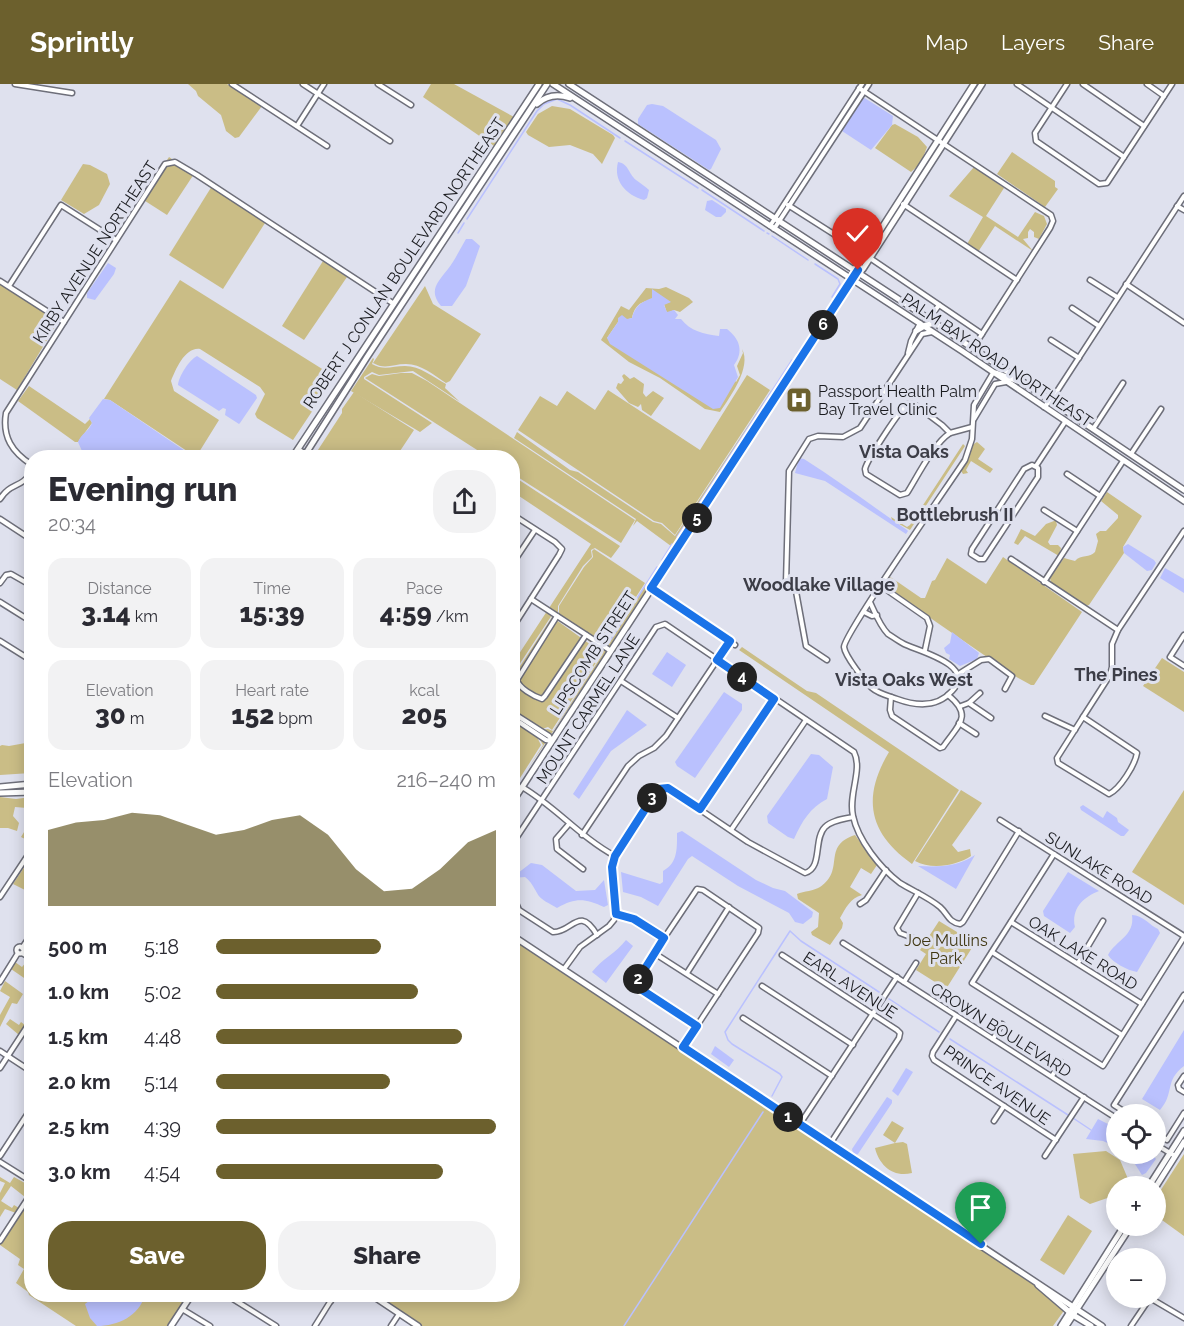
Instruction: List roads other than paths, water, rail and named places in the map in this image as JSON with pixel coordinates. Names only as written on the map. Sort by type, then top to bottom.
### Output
[{"type":"main road","points":[[534,84],[534,92]]},
{"type":"main road","name":"ROBERT J CONLAN BOULEVARD NORTHEAST","points":[[311,450],[539,84]]},
{"type":"main road","name":"ROBERT J CONLAN BOULEVARD NORTHEAST","points":[[297,449],[392,303],[548,84]]},
{"type":"main road","name":"PALM BAY ROAD NORTHEAST","points":[[553,84],[962,351],[1120,460],[1184,501]]},
{"type":"main road","name":"PALM BAY ROAD NORTHEAST","points":[[569,84],[858,271],[1184,490]]},
{"type":"main road","points":[[961,109],[974,84]]},
{"type":"main road","points":[[961,109],[982,84]]},
{"type":"main road","points":[[529,111],[549,96],[566,96],[580,101]]},
{"type":"main road","name":"LIPSCOMB STREET","points":[[520,790],[852,279],[858,271],[863,269],[868,256],[961,109]]},
{"type":"main road","points":[[518,116],[521,122]]},
{"type":"main road","points":[[627,133],[642,133]]},
{"type":"main road","points":[[697,178],[709,176]]},
{"type":"main road","points":[[704,183],[717,181]]},
{"type":"main road","points":[[916,331],[922,325],[936,323]]},
{"type":"main road","points":[[962,351],[973,348]]},
{"type":"main road","points":[[975,360],[984,364],[997,364]]},
{"type":"main road","points":[[993,373],[1028,384]]},
{"type":"main road","points":[[1120,460],[1131,455]]},
{"type":"main road","points":[[1120,460],[1137,459]]},
{"type":"main road","points":[[0,787],[24,785]]},
{"type":"main road","points":[[0,793],[24,792]]},
{"type":"main road","points":[[520,941],[1031,1277],[1046,1293],[1073,1311],[1102,1326]]},
{"type":"main road","points":[[1161,1176],[1184,1131]]},
{"type":"main road","points":[[1156,1176],[1184,1142]]},
{"type":"main road","points":[[1066,1326],[1118,1236]]},
{"type":"main road","points":[[1061,1326],[1124,1236]]},
{"type":"main road","points":[[171,1326],[187,1302]]},
{"type":"main road","points":[[382,1302],[418,1326]]},
{"type":"main road","points":[[1073,1311],[1090,1326]]},
{"type":"street","points":[[15,84],[72,93]]},
{"type":"street","points":[[232,84],[327,146]]},
{"type":"street","points":[[303,84],[390,141]]},
{"type":"street","points":[[297,127],[324,84]]},
{"type":"street","points":[[378,84],[411,105]]},
{"type":"street","points":[[772,227],[869,84]]},
{"type":"street","points":[[1017,84],[1124,158]]},
{"type":"street","points":[[1067,84],[1034,138],[1104,185],[1172,84]]},
{"type":"street","points":[[1083,84],[1144,126]]},
{"type":"street","points":[[1147,84],[1164,96]]},
{"type":"street","points":[[787,205],[861,86],[864,91],[1051,215],[1053,221],[1050,228],[973,348]]},
{"type":"street","points":[[825,141],[830,144]]},
{"type":"street","name":"KIRBY AVENUE NORTHEAST","points":[[24,459],[9,442],[5,426],[6,413],[165,164],[175,162],[218,187],[400,308]]},
{"type":"street","points":[[1044,408],[1184,196]]},
{"type":"street","points":[[901,203],[1017,280]]},
{"type":"street","points":[[9,286],[61,205],[116,240]]},
{"type":"street","points":[[787,205],[868,256],[982,334]]},
{"type":"street","points":[[1177,206],[1184,210]]},
{"type":"street","points":[[1090,280],[1118,297]]},
{"type":"street","points":[[0,281],[63,322]]},
{"type":"street","points":[[1126,284],[1184,323]]},
{"type":"street","points":[[929,318],[939,305]]},
{"type":"street","points":[[1072,308],[1099,326]]},
{"type":"street","points":[[906,357],[916,331]]},
{"type":"street","points":[[827,660],[806,646],[795,586],[786,583],[789,471],[809,439],[818,436],[843,436],[860,428],[922,334],[933,332]]},
{"type":"street","points":[[1051,340],[1079,358]]},
{"type":"street","points":[[974,420],[974,405],[993,373]]},
{"type":"street","points":[[870,602],[885,631],[904,644],[925,650],[955,669],[957,675],[955,687],[948,695],[924,705],[909,703],[873,689],[846,654],[844,646],[870,602],[965,460],[972,439],[974,420],[995,384],[1007,382]]},
{"type":"street","points":[[1094,429],[1123,383]]},
{"type":"street","points":[[950,433],[947,428],[914,405],[908,404],[868,460],[866,473],[896,494],[904,495],[926,460],[945,436],[972,427]]},
{"type":"street","points":[[1131,455],[1161,409]]},
{"type":"street","points":[[1036,466],[1065,422]]},
{"type":"street","points":[[1044,582],[1100,496],[1120,460]]},
{"type":"street","points":[[1029,465],[1036,466],[1038,477],[984,559],[973,556],[972,549],[1024,469],[1029,465]]},
{"type":"street","points":[[1067,474],[1100,496]]},
{"type":"street","points":[[0,499],[7,489],[24,484]]},
{"type":"street","points":[[1044,510],[1077,531]]},
{"type":"street","points":[[0,519],[24,535]]},
{"type":"street","points":[[520,520],[562,549],[520,616]]},
{"type":"street","points":[[520,552],[535,530]]},
{"type":"street","points":[[1083,717],[1137,753],[1113,793],[1106,794],[1058,763],[1057,758],[1083,717],[1110,675],[1112,644],[1118,630],[1184,531]]},
{"type":"street","points":[[1011,560],[1118,630]]},
{"type":"street","points":[[0,583],[9,573],[24,581]]},
{"type":"street","points":[[881,586],[927,618],[930,626],[925,650]]},
{"type":"street","points":[[651,588],[735,645]]},
{"type":"street","points":[[531,599],[611,651]]},
{"type":"street","points":[[0,602],[24,617]]},
{"type":"street","points":[[864,612],[872,616],[877,615]]},
{"type":"street","points":[[520,675],[557,616]]},
{"type":"street","name":"MOUNT CARMEL LANE","points":[[520,832],[660,624],[665,624],[849,748],[858,760],[852,793],[853,817],[864,842],[886,870],[901,883],[941,908],[948,919],[960,924],[991,879],[1019,831]]},
{"type":"street","points":[[520,687],[540,699],[545,696],[586,635]]},
{"type":"street","points":[[1184,635],[1170,657],[1184,666]]},
{"type":"street","points":[[0,640],[24,656]]},
{"type":"street","points":[[582,835],[627,766],[661,742],[730,641]]},
{"type":"street","points":[[957,675],[981,660],[989,659],[1012,676],[1005,689]]},
{"type":"street","points":[[621,681],[678,718]]},
{"type":"street","points":[[961,706],[969,703],[980,693]]},
{"type":"street","points":[[891,697],[890,712],[893,718],[939,748],[943,747],[963,713],[961,706],[948,695]]},
{"type":"street","points":[[700,809],[774,699]]},
{"type":"street","points":[[969,703],[991,718]]},
{"type":"street","points":[[1045,716],[1075,730]]},
{"type":"street","points":[[520,719],[530,727]]},
{"type":"street","points":[[731,830],[806,720]]},
{"type":"street","points":[[520,722],[552,741]]},
{"type":"street","points":[[959,723],[976,734]]},
{"type":"street","points":[[522,787],[542,799],[596,846],[615,856]]},
{"type":"street","points":[[564,969],[580,947],[609,926],[616,914],[612,867],[615,856],[658,789],[668,788],[748,842],[805,873],[811,872],[815,867],[819,837],[824,828],[831,822],[853,817]]},
{"type":"street","name":"SUNLAKE ROAD","points":[[1000,820],[1184,937]]},
{"type":"street","points":[[569,824],[556,839],[557,849],[583,869]]},
{"type":"street","points":[[1054,854],[972,983],[1103,1066],[1184,937]]},
{"type":"street","points":[[0,897],[24,861]]},
{"type":"street","points":[[860,904],[866,900],[886,870]]},
{"type":"street","points":[[683,1047],[697,1026],[758,933],[759,928],[703,890],[697,889],[638,978],[637,985],[697,1026]]},
{"type":"street","points":[[913,938],[900,933],[897,928],[918,893]]},
{"type":"street","points":[[687,974],[729,907]]},
{"type":"street","points":[[520,911],[553,932],[559,932],[577,920],[592,925],[597,935]]},
{"type":"street","points":[[616,914],[634,919],[664,938]]},
{"type":"street","points":[[1078,963],[1103,921]]},
{"type":"street","name":"OAK LAKE ROAD","points":[[1011,922],[1142,1004]]},
{"type":"street","name":"CROWN BOULEVARD","points":[[843,943],[1106,1111]]},
{"type":"street","points":[[0,982],[24,946]]},
{"type":"street","points":[[992,952],[1122,1035]]},
{"type":"street","points":[[654,953],[718,994]]},
{"type":"street","name":"EARL AVENUE","points":[[782,955],[900,1033],[899,1038],[830,1144]]},
{"type":"street","points":[[904,982],[916,963]]},
{"type":"street","points":[[800,1124],[897,977]]},
{"type":"street","points":[[762,987],[853,1045]]},
{"type":"street","points":[[1115,1104],[1184,995]]},
{"type":"street","name":"PRINCE AVENUE","points":[[956,1016],[932,1056],[934,1060],[1056,1140]]},
{"type":"street","points":[[743,1018],[832,1076]]},
{"type":"street","points":[[993,1039],[1002,1024]]},
{"type":"street","points":[[0,1068],[24,1031]]},
{"type":"street","points":[[0,1051],[24,1067]]},
{"type":"street","points":[[1052,1076],[1061,1062]]},
{"type":"street","points":[[1184,1076],[1178,1085],[1179,1089],[1184,1092]]},
{"type":"street","points":[[1046,1156],[1084,1097]]},
{"type":"street","points":[[994,1121],[1004,1106]]},
{"type":"street","points":[[1166,1139],[1184,1113]]},
{"type":"street","points":[[0,1156],[24,1119]]},
{"type":"street","points":[[1166,1151],[1172,1155]]},
{"type":"street","points":[[0,1162],[24,1177]]},
{"type":"street","points":[[0,1241],[24,1204]]},
{"type":"street","points":[[1131,1326],[1150,1298],[1184,1318]]},
{"type":"street","points":[[238,1302],[276,1326]]},
{"type":"street","points":[[315,1326],[330,1302]]},
{"type":"street","points":[[182,1309],[210,1326]]},
{"type":"street","points":[[391,1326],[399,1314]]},
{"type":"water","points":[[863,97],[893,116],[892,125],[871,150],[842,131]]},
{"type":"water","points":[[647,105],[663,106],[716,140],[721,149],[711,169],[709,170],[638,124],[638,119]]},
{"type":"water","points":[[618,162],[649,190],[647,198],[644,200],[638,198],[622,186],[617,175]]},
{"type":"water","points":[[712,200],[726,209],[721,217],[716,217],[705,210],[707,201]]},
{"type":"water","points":[[466,239],[472,239],[480,246],[466,286],[452,306],[441,306],[435,295],[436,286]]},
{"type":"water","points":[[108,263],[116,268],[114,274],[95,300],[87,298],[87,293]]},
{"type":"water","points":[[652,289],[671,302],[664,305],[667,312],[674,310],[678,315],[675,319],[681,319],[693,329],[708,334],[719,336],[720,329],[727,329],[738,341],[740,351],[734,365],[738,377],[720,408],[713,409],[610,344],[607,338],[618,322],[618,318],[622,315],[627,319],[632,318],[639,305],[652,298]]},
{"type":"water","points":[[197,356],[256,395],[257,398],[239,424],[225,415],[226,409],[219,411],[178,385],[185,369]]},
{"type":"water","points":[[103,399],[110,400],[184,450],[82,450],[78,442],[91,426],[89,418]]},
{"type":"water","points":[[799,458],[817,467],[907,530],[906,534],[825,481],[795,473]]},
{"type":"water","points":[[1128,544],[1154,560],[1156,563],[1152,570],[1147,571],[1124,553],[1123,547]]},
{"type":"water","points":[[1165,568],[1184,579],[1184,593],[1160,578]]},
{"type":"water","points":[[952,632],[979,653],[977,659],[960,666],[949,659],[950,655],[944,648],[950,643]]},
{"type":"water","points":[[667,652],[686,665],[672,687],[652,674]]},
{"type":"water","points":[[724,692],[742,704],[742,710],[695,778],[677,766],[675,762]]},
{"type":"water","points":[[627,710],[647,725],[611,751],[579,799],[573,794]]},
{"type":"water","points":[[811,754],[819,755],[833,767],[827,799],[807,816],[794,839],[768,823],[767,816]]},
{"type":"water","points":[[1083,805],[1103,818],[1107,811],[1129,830],[1121,836],[1081,810],[1080,807]]},
{"type":"water","points":[[682,831],[756,880],[785,891],[813,912],[812,917],[803,924],[795,922],[789,913],[738,886],[692,856],[658,906],[641,897],[623,892],[621,872],[660,884],[663,882],[663,871],[672,864],[676,855],[677,833]]},
{"type":"water","points":[[975,855],[956,889],[918,866],[948,865]]},
{"type":"water","points":[[531,863],[542,865],[576,891],[595,890],[604,880],[608,905],[604,907],[581,900],[557,908],[541,898],[525,877],[520,877],[520,871]]},
{"type":"water","points":[[1068,872],[1099,891],[1080,904],[1075,915],[1075,927],[1070,933],[1044,916],[1043,911]]},
{"type":"water","points":[[1132,915],[1143,918],[1160,933],[1137,972],[1121,966],[1108,955],[1131,928]]},
{"type":"water","points":[[626,940],[633,946],[606,983],[592,972]]},
{"type":"water","points":[[1184,1030],[1184,1066],[1174,1077],[1165,1104],[1150,1104],[1142,1099]]},
{"type":"water","points":[[715,1046],[734,1060],[729,1067],[711,1054]]},
{"type":"water","points":[[906,1068],[913,1072],[898,1096],[892,1091]]},
{"type":"water","points":[[887,1097],[892,1100],[892,1103],[856,1155],[852,1149]]},
{"type":"water","points":[[1098,1119],[1106,1123],[1106,1142],[1086,1139]]},
{"type":"water","points":[[1135,1164],[1152,1164],[1146,1173],[1142,1175]]},
{"type":"water","points":[[88,1302],[142,1302],[138,1309],[127,1318],[105,1326],[97,1326],[90,1318],[85,1304]]},
{"type":"waterway","points":[[467,219],[537,111],[544,104],[557,99],[620,138]]},
{"type":"waterway","points":[[625,141],[698,188]]},
{"type":"waterway","points":[[702,190],[764,231]]},
{"type":"waterway","points":[[458,233],[464,223]]},
{"type":"waterway","points":[[772,236],[808,260]]},
{"type":"waterway","points":[[815,264],[838,279],[840,284],[832,297]]},
{"type":"waterway","points":[[821,318],[826,309]]},
{"type":"waterway","points":[[797,354],[818,323]]},
{"type":"waterway","points":[[677,537],[792,360]]},
{"type":"waterway","points":[[662,560],[672,544]]},
{"type":"waterway","points":[[608,644],[657,567]]},
{"type":"waterway","points":[[772,1096],[782,1077],[780,1074],[732,1044],[725,1032],[790,931],[801,941],[879,992]]},
{"type":"waterway","points":[[889,999],[939,1032]]},
{"type":"waterway","points":[[950,1039],[1068,1115]]},
{"type":"waterway","points":[[624,1326],[763,1112]]},
{"type":"waterway","points":[[1073,1118],[1091,1130]]},
{"type":"place","name":"Passport Health Palm Bay Travel Clinic","points":[[799,400]]},
{"type":"district","name":"Vista Oaks","points":[[904,451]]},
{"type":"district","name":"Bottlebrush II","points":[[955,514]]},
{"type":"district","name":"Woodlake Village","points":[[819,584]]},
{"type":"district","name":"The Pines","points":[[1116,674]]},
{"type":"district","name":"Vista Oaks West","points":[[904,679]]},
{"type":"park label","name":"Joe Mullins Park","points":[[946,949]]}]
